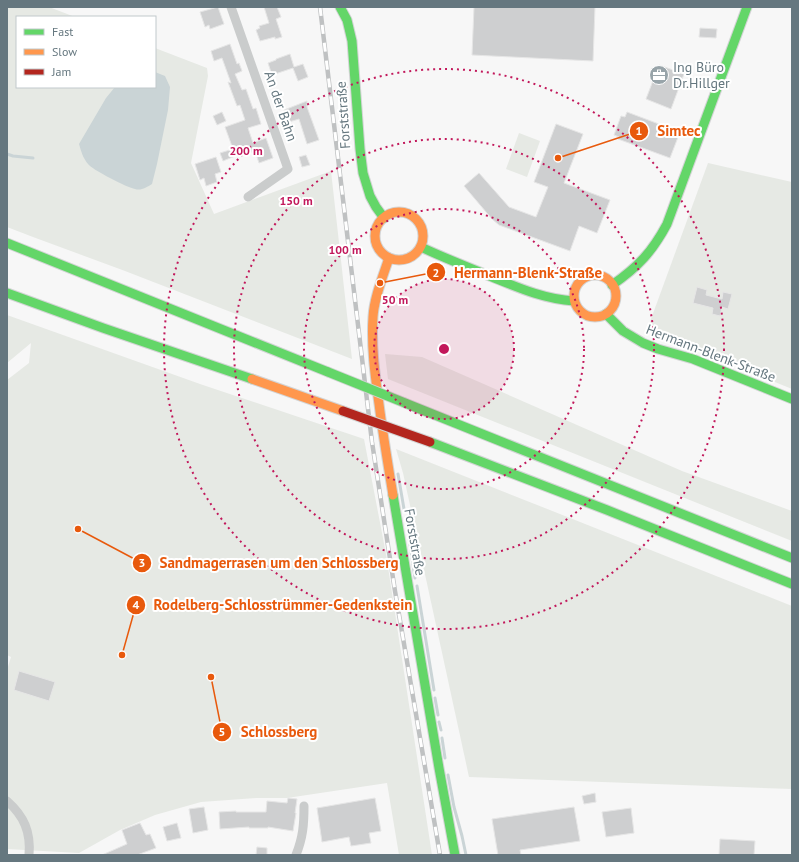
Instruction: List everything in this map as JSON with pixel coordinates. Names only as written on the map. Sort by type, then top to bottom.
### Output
[{"type":"main road","name":"Forststraße","points":[[340,7],[349,25],[353,46],[362,173],[369,194],[376,208],[384,218]]},
{"type":"main road","points":[[612,285],[632,272],[642,262],[652,250],[667,224],[747,7]]},
{"type":"main road","points":[[394,213],[412,216],[420,224],[424,236],[421,247],[414,255],[405,260],[389,258],[380,250],[376,240],[377,228],[384,218],[394,213]]},
{"type":"main road","points":[[7,243],[792,558]]},
{"type":"main road","points":[[421,247],[448,260],[529,292],[562,301],[574,300]]},
{"type":"main road","name":"Forststraße","points":[[389,258],[380,283],[373,315],[373,363],[385,447],[455,855]]},
{"type":"main road","points":[[594,275],[604,278],[612,285],[615,294],[615,303],[606,314],[597,317],[587,316],[579,310],[574,300],[575,290],[580,281],[594,275]]},
{"type":"main road","points":[[7,293],[430,442],[792,584]]},
{"type":"main road","name":"Hermann-Blenk-Straße","points":[[606,314],[625,333],[646,345],[691,358],[792,399]]},
{"type":"street","name":"An der Bahn","points":[[231,7],[288,169],[248,197]]},
{"type":"street","points":[[7,801],[13,806],[23,820],[28,832],[30,845],[29,855]]},
{"type":"street","points":[[296,855],[303,834],[304,806]]},
{"type":"shaded area","points":[[7,7],[49,7],[72,16],[16,16],[16,88],[156,88],[156,48],[207,68],[208,76],[191,163],[214,214],[331,171],[352,359],[125,271],[7,227]]},
{"type":"shaded area","points":[[156,72],[165,76],[170,87],[168,110],[152,184],[144,188],[131,188],[102,174],[86,162],[83,157],[79,144],[106,98],[114,88],[156,88]]},
{"type":"shaded area","points":[[519,133],[540,141],[527,177],[506,169]]},
{"type":"shaded area","points":[[708,163],[792,182],[792,389],[647,330]]},
{"type":"shaded area","points":[[7,315],[200,384],[364,439],[386,554],[432,855],[399,855],[387,783],[287,798],[256,798],[201,802],[155,815],[120,830],[79,853],[7,849],[7,670],[11,657],[7,655],[7,380],[29,363],[31,343],[7,363]]},
{"type":"shaded area","points":[[385,354],[422,357],[682,471],[792,511],[792,541],[388,379]]},
{"type":"shaded area","points":[[396,449],[792,606],[792,789],[469,777],[403,473]]},
{"type":"building","points":[[218,7],[224,24],[210,29],[209,25],[205,27],[200,12]]},
{"type":"building","points":[[264,7],[277,7],[281,17],[276,19],[282,37],[275,39],[275,37],[260,41],[256,30],[260,28],[259,26],[269,23]]},
{"type":"building","points":[[474,7],[595,7],[593,61],[472,55]]},
{"type":"building","points":[[700,28],[717,29],[716,38],[699,37]]},
{"type":"building","points":[[230,44],[237,64],[239,63],[242,71],[235,74],[242,90],[246,89],[253,109],[256,108],[261,124],[248,128],[253,143],[266,138],[273,158],[259,163],[255,151],[241,156],[240,154],[223,161],[220,153],[233,149],[225,127],[245,120],[240,105],[237,106],[228,82],[231,83],[222,58],[214,61],[211,51]]},
{"type":"building","points":[[290,54],[294,67],[303,64],[308,77],[298,81],[293,68],[272,75],[268,63]]},
{"type":"building","points":[[659,65],[684,74],[671,109],[646,99]]},
{"type":"building","points":[[307,101],[307,107],[319,140],[307,144],[299,119],[289,122],[284,110]]},
{"type":"building","points":[[222,112],[226,121],[217,125],[213,116]]},
{"type":"building","points":[[627,112],[680,132],[670,158],[618,139],[619,137],[614,135],[621,116],[625,117]]},
{"type":"building","points":[[556,124],[583,134],[564,183],[610,200],[597,233],[579,226],[570,251],[499,225],[492,219],[464,186],[479,173],[509,207],[536,217],[548,187],[534,182]]},
{"type":"building","points":[[306,155],[310,165],[302,167],[299,157]]},
{"type":"building","points":[[216,157],[221,172],[215,174],[217,182],[206,186],[204,178],[200,180],[195,164]]},
{"type":"building","points":[[697,287],[707,290],[706,295],[722,299],[723,292],[732,294],[728,309],[722,307],[720,316],[712,314],[713,308],[693,303]]},
{"type":"building","points":[[19,671],[55,682],[49,701],[14,690]]},
{"type":"building","points":[[595,793],[596,802],[584,804],[582,796]]},
{"type":"building","points":[[288,798],[297,799],[293,831],[268,827],[220,829],[219,812],[266,812],[267,801],[287,803]]},
{"type":"building","points":[[375,798],[381,831],[369,833],[371,843],[351,846],[349,837],[322,842],[317,808]]},
{"type":"building","points":[[204,807],[208,830],[193,833],[189,809]]},
{"type":"building","points":[[574,807],[580,841],[520,850],[521,855],[498,855],[492,819]]},
{"type":"building","points":[[631,808],[634,833],[606,837],[602,812]]},
{"type":"building","points":[[140,823],[146,835],[150,834],[156,848],[137,855],[102,855],[127,844],[122,830]]},
{"type":"building","points":[[177,823],[181,838],[167,841],[163,827]]},
{"type":"building","points":[[720,839],[755,841],[754,855],[719,855]]},
{"type":"building","points":[[257,847],[267,848],[267,855],[256,855]]},
{"type":"waterway","points":[[7,154],[33,158]]},
{"type":"waterway","points":[[398,474],[404,509]]},
{"type":"waterway","points":[[407,524],[415,578]]},
{"type":"waterway","points":[[417,586],[434,690]]},
{"type":"waterway","points":[[435,698],[438,715]]},
{"type":"waterway","points":[[439,722],[441,730]]},
{"type":"waterway","points":[[442,738],[445,758]]},
{"type":"waterway","points":[[448,775],[466,855]]},
{"type":"railway","points":[[320,7],[372,442],[395,591],[440,855]]},
{"type":"traffic: fast","points":[[340,7],[347,20],[352,41],[363,173],[370,196],[384,218]]},
{"type":"traffic: fast","points":[[612,285],[644,258],[656,243],[667,224],[747,7]]},
{"type":"traffic: fast","points":[[7,243],[328,372]]},
{"type":"traffic: fast","points":[[421,247],[522,289],[552,298],[574,301]]},
{"type":"traffic: fast","points":[[7,293],[103,328],[252,379]]},
{"type":"traffic: fast","points":[[606,314],[623,331],[643,343],[693,359],[792,399]]},
{"type":"traffic: fast","points":[[328,372],[405,403]]},
{"type":"traffic: fast","points":[[405,403],[792,558]]},
{"type":"traffic: fast","points":[[430,442],[607,510],[792,584]]},
{"type":"traffic: fast","points":[[393,495],[455,855]]},
{"type":"traffic: slow","points":[[399,212],[408,214],[416,219],[421,227],[423,236],[421,245],[416,253],[408,258],[399,260],[390,258],[382,253],[377,245],[375,236],[377,227],[382,219],[390,214],[399,212]]},
{"type":"traffic: slow","points":[[389,258],[375,302],[373,339],[378,393],[393,495]]},
{"type":"traffic: slow","points":[[595,275],[610,281],[616,296],[610,311],[595,317],[580,311],[574,296],[580,281],[595,275]]},
{"type":"traffic: slow","points":[[252,379],[343,411]]},
{"type":"traffic: jam","points":[[343,411],[430,442]]},
{"type":"place","name":"Ing Büro Dr.Hillger","points":[[659,75]]},
{"type":"place","name":"Simtec","points":[[558,158]]},
{"type":"place","name":"Hermann-Blenk-Straße","points":[[380,283]]},
{"type":"place","name":"Sandmagerrasen um den Schlossberg","points":[[78,529]]},
{"type":"place","name":"Rodelberg-Schlosstrümmer-Gedenkstein","points":[[122,655]]},
{"type":"place","name":"Schlossberg","points":[[211,677]]}]
